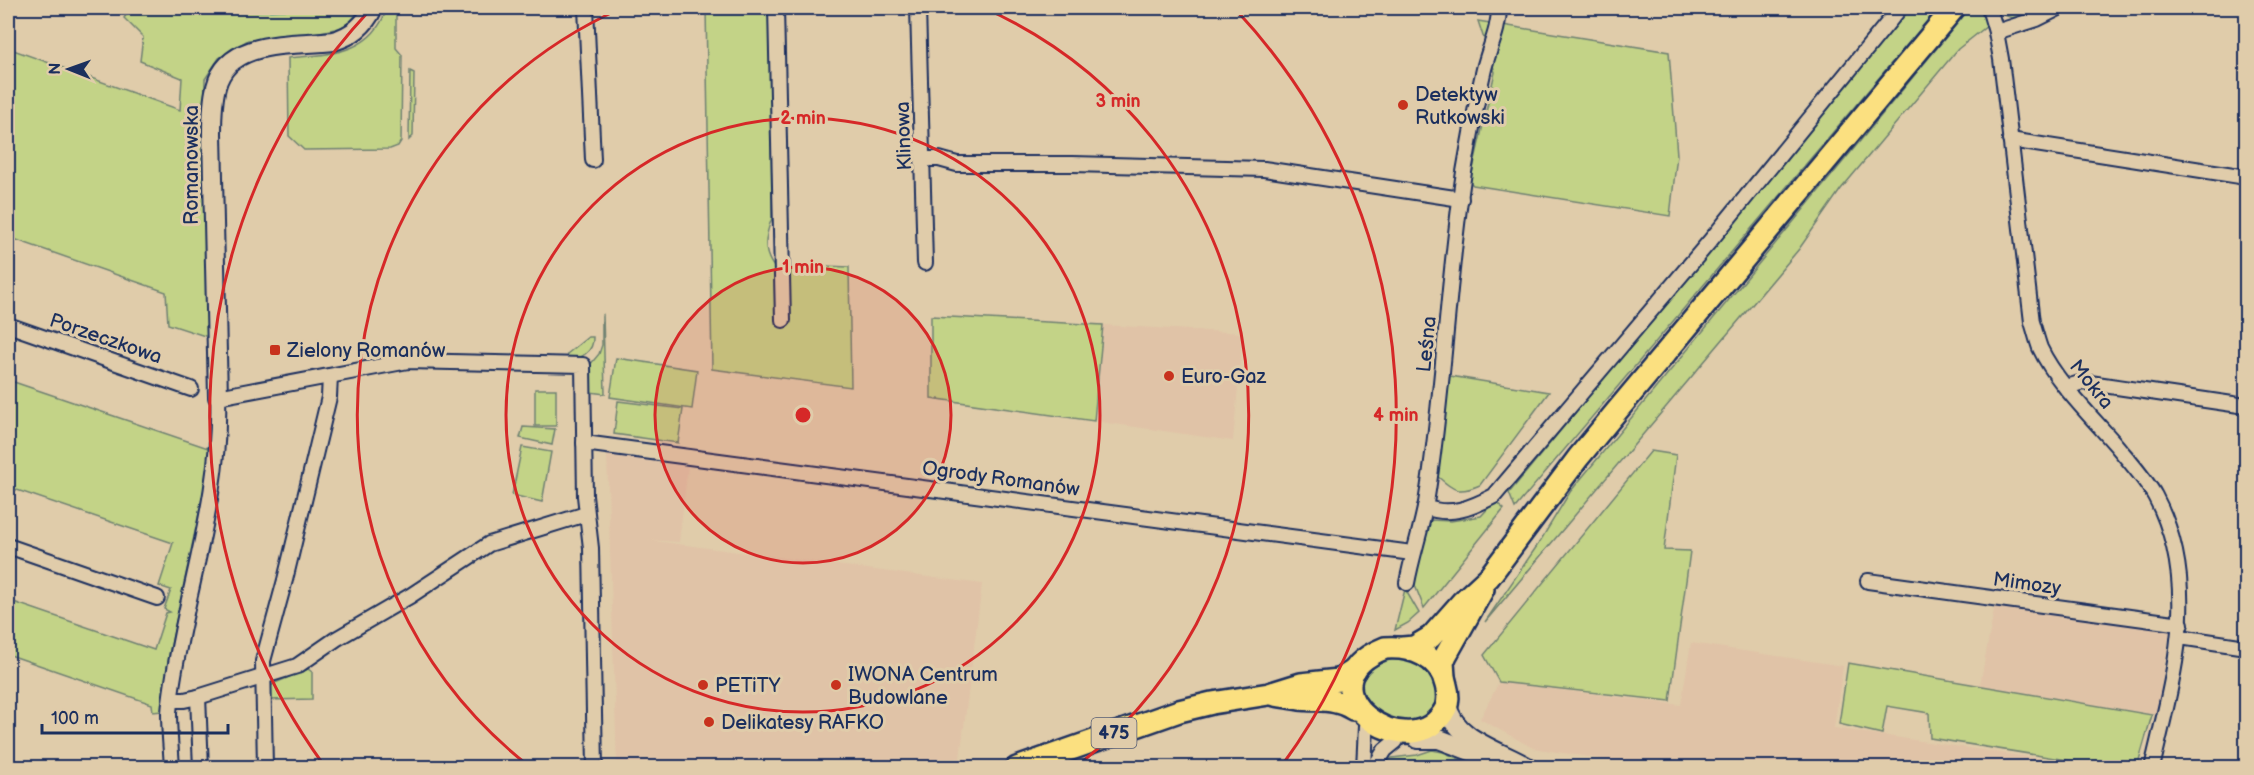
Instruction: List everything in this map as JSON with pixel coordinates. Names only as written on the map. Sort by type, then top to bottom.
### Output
[{"type":"main road","points":[[1403,648],[1414,647],[1431,637],[1462,602],[1489,577],[1616,412],[1954,8]]},
{"type":"main road","points":[[1396,741],[1418,739],[1436,726],[1448,704],[1443,662],[1489,577]]},
{"type":"main road","name":"475","points":[[1017,768],[1163,716],[1212,702],[1269,694],[1301,684],[1339,680],[1355,670],[1372,654],[1385,648],[1403,648]]},
{"type":"main road","points":[[1403,648],[1414,650],[1431,660],[1444,677]]},
{"type":"main road","points":[[1355,670],[1351,695],[1360,717]]},
{"type":"main road","name":"475","points":[[1269,694],[1300,699],[1332,700],[1347,705],[1384,739],[1396,741]]},
{"type":"street","name":"Romanowska","points":[[172,768],[169,726],[171,700],[215,471],[218,438],[212,134],[217,82],[230,63],[250,51],[344,38],[358,29],[373,8]]},
{"type":"street","points":[[586,8],[593,160]]},
{"type":"street","points":[[776,8],[783,320]]},
{"type":"street","name":"Klinowa","points":[[918,8],[924,159],[925,263]]},
{"type":"street","name":"Leśna","points":[[1407,583],[1412,553],[1425,507],[1446,344],[1454,250],[1472,122],[1485,66],[1498,26],[1498,8]]},
{"type":"street","points":[[1425,507],[1455,512],[1474,507],[1494,496],[1710,241],[1900,8]]},
{"type":"street","name":"Mokra","points":[[1989,8],[1996,32],[2032,322],[2041,349],[2067,387],[2155,495],[2172,535],[2179,572],[2181,630],[2152,768]]},
{"type":"street","points":[[1996,32],[2037,19],[2059,8]]},
{"type":"street","points":[[2010,140],[2247,177]]},
{"type":"street","points":[[924,159],[939,159],[957,164],[1073,164],[1264,169],[1461,199]]},
{"type":"street","name":"Porzeczkowa","points":[[8,325],[191,389]]},
{"type":"street","points":[[218,397],[408,361],[583,365],[586,514],[591,548],[595,768]]},
{"type":"street","points":[[265,768],[263,661],[330,398],[330,376]]},
{"type":"street","points":[[2067,387],[2083,382],[2247,406]]},
{"type":"street","name":"Ogrody Romanów","points":[[584,443],[1412,553]]},
{"type":"street","points":[[171,700],[198,697],[297,666],[336,639],[410,596],[489,544],[586,514]]},
{"type":"street","points":[[8,546],[157,598]]},
{"type":"street","name":"Mimozy","points":[[1868,581],[2181,630],[2247,647]]},
{"type":"street","points":[[198,697],[201,768]]},
{"type":"street","points":[[1448,704],[1452,719],[1463,731],[1529,768]]},
{"type":"street","points":[[1360,717],[1364,768]]},
{"type":"street","points":[[1418,739],[1439,740],[1492,761],[1518,768]]},
{"type":"street","points":[[1374,768],[1385,750],[1396,741]]},
{"type":"shaded area","name":"Euro-Gaz","points":[[1103,325],[1243,333],[1233,441],[1094,421]]},
{"type":"shaded area","points":[[607,454],[688,466],[679,542],[647,540],[982,584],[960,758],[931,768],[617,767]]},
{"type":"shaded area","points":[[1995,605],[2170,630],[2157,715],[1980,685]]},
{"type":"shaded area","points":[[1691,643],[1843,666],[1834,728],[2095,767],[1618,767],[1606,760],[1533,748],[1480,719],[1499,682],[1681,705]]},
{"type":"green space","points":[[131,8],[361,8],[350,22],[340,28],[295,37],[248,40],[219,58],[205,79],[208,337],[168,324],[166,292],[8,237],[8,48],[180,110],[182,78],[140,61],[143,37],[124,18]]},
{"type":"green space","points":[[387,8],[396,8],[396,48],[402,55],[401,141],[398,146],[390,149],[304,150],[289,136],[288,58],[333,53],[360,43],[371,35]]},
{"type":"green space","points":[[706,8],[770,8],[772,218],[766,237],[766,249],[774,267],[790,271],[800,265],[849,267],[851,387],[712,369]]},
{"type":"green space","points":[[1909,8],[1938,8],[1515,508],[1509,493]]},
{"type":"green space","points":[[1970,8],[1981,8],[1987,26],[1958,49],[1841,189],[1799,249],[1485,622],[1539,543],[1570,492]]},
{"type":"green space","points":[[2000,8],[2040,8],[2012,18],[2004,15]]},
{"type":"green space","points":[[1478,21],[1669,52],[1677,155],[1670,216],[1473,185],[1470,182],[1495,72]]},
{"type":"green space","points":[[410,71],[414,73],[413,136],[409,140]]},
{"type":"green space","points":[[603,315],[605,394],[590,392],[589,366],[599,354],[602,345]]},
{"type":"green space","points":[[931,316],[1103,325],[1094,421],[931,398]]},
{"type":"green space","points":[[588,337],[593,337],[589,351],[577,358],[567,359],[567,354]]},
{"type":"green space","points":[[616,358],[697,370],[692,409],[610,397]]},
{"type":"green space","points":[[1450,376],[1549,392],[1480,485],[1466,490],[1451,487],[1436,475]]},
{"type":"green space","points":[[8,380],[211,449],[169,654],[162,711],[153,712],[152,704],[10,655],[13,647],[8,645],[8,600],[154,650],[166,613],[170,612],[164,609],[171,590],[159,586],[173,543],[8,487]]},
{"type":"green space","points":[[535,389],[556,389],[556,426],[535,426]]},
{"type":"green space","points":[[618,401],[683,409],[678,443],[614,434]]},
{"type":"green space","points":[[523,427],[555,429],[552,445],[520,438]]},
{"type":"green space","points":[[522,447],[551,452],[542,502],[512,495]]},
{"type":"green space","points":[[1651,451],[1676,455],[1664,550],[1690,551],[1670,701],[1499,682],[1484,655]]},
{"type":"green space","points":[[1495,501],[1504,509],[1424,608],[1414,583],[1430,520],[1451,521],[1481,516]]},
{"type":"green space","points":[[1405,589],[1419,613],[1408,623],[1395,630]]},
{"type":"green space","points":[[1394,659],[1414,662],[1422,666],[1432,678],[1435,707],[1421,724],[1382,724],[1359,689],[1372,669]]},
{"type":"green space","points":[[1848,663],[2152,715],[2137,767],[2110,767],[1930,738],[1929,713],[1887,706],[1882,734],[1839,724]]},
{"type":"green space","points":[[308,669],[312,672],[312,699],[270,700],[270,687]]},
{"type":"green space","points":[[1432,750],[1443,752],[1478,767],[1381,768],[1392,758],[1417,755]]},
{"type":"water","points":[[228,8],[309,8],[309,9],[232,12]]},
{"type":"place","name":"Detektyw Rutkowski","points":[[1403,105]]},
{"type":"place","name":"Zielony Romanów","points":[[275,350]]},
{"type":"place","name":"Euro-Gaz","points":[[1169,376]]},
{"type":"place","name":"PETiTY","points":[[703,685]]},
{"type":"place","name":"IWONA Centrum Budowlane","points":[[836,685]]},
{"type":"place","name":"Delikatesy RAFKO","points":[[709,722]]}]
